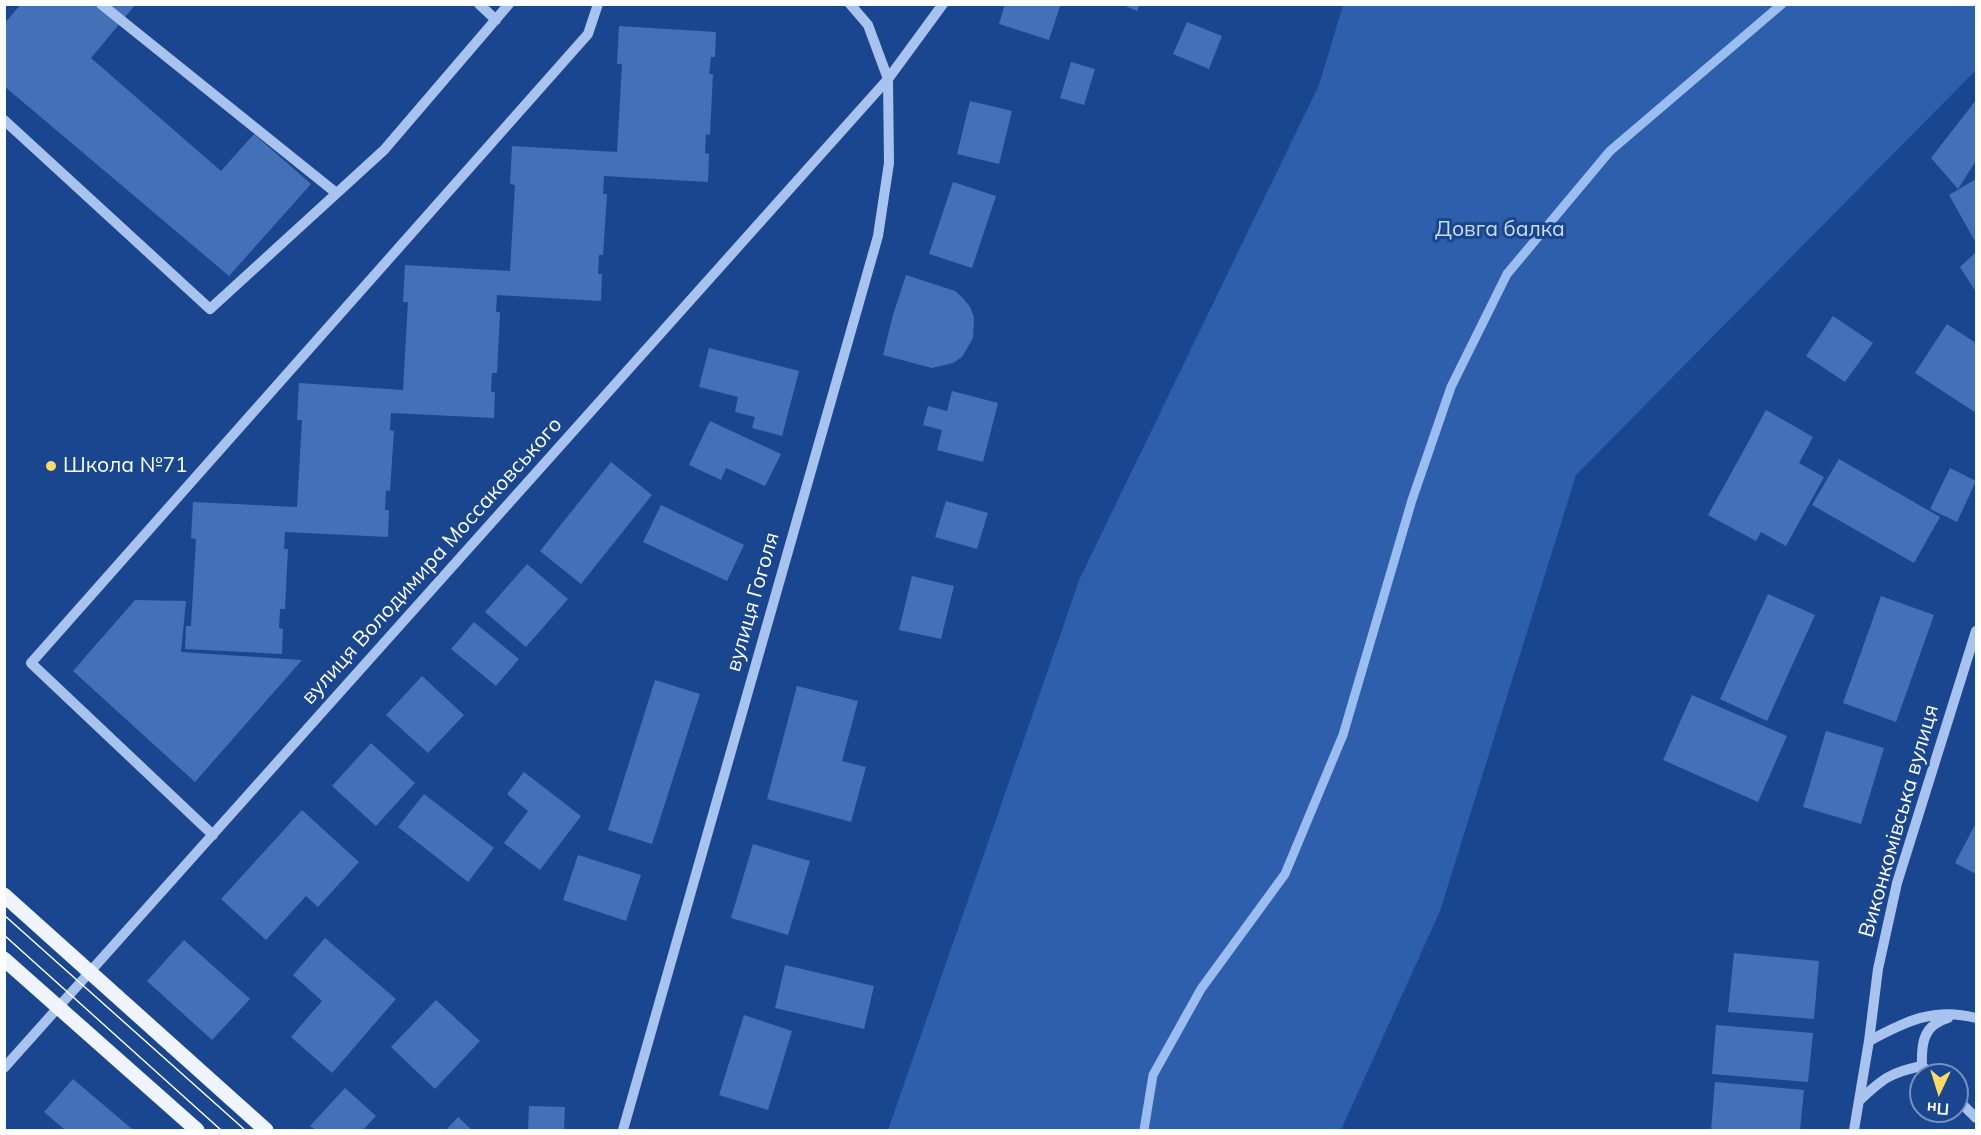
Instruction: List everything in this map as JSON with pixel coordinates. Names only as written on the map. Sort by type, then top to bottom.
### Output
[{"type":"main road","points":[[4,895],[266,1131]]},
{"type":"main road","points":[[4,958],[197,1131]]},
{"type":"street","points":[[101,4],[335,192]]},
{"type":"street","points":[[479,4],[496,20]]},
{"type":"street","points":[[4,120],[210,309],[384,150],[509,4]]},
{"type":"street","points":[[213,835],[31,663],[588,34],[598,4]]},
{"type":"street","name":"вулиця Гоголя","points":[[623,1131],[878,236],[889,163],[888,79],[868,25],[850,4]]},
{"type":"street","name":"вулиця Володимира Моссаковського","points":[[4,1068],[888,79],[943,4]]},
{"type":"street","name":"Виконкомівська вулиця","points":[[1854,1131],[1878,969],[1897,883],[1977,631]]},
{"type":"street","points":[[1869,1041],[1903,1023],[1931,1014],[1960,1014],[1977,1018]]},
{"type":"street","points":[[1922,1063],[1923,1040],[1935,1022],[1960,1014]]},
{"type":"street","points":[[1859,1101],[1880,1081],[1900,1070],[1909,1068]]},
{"type":"green space","name":"Довга балка","points":[[1343,5],[1976,5],[1976,70],[1576,475],[1440,911],[1341,1130],[888,1130],[1080,578],[1319,85]]},
{"type":"building","points":[[21,4],[136,4],[91,58],[221,171],[254,134],[311,184],[229,276],[4,86],[4,24]]},
{"type":"building","points":[[1005,4],[1060,6],[1049,40],[999,24]]},
{"type":"building","points":[[1121,4],[1140,4],[1137,11]]},
{"type":"building","points":[[1187,22],[1222,36],[1209,69],[1173,54]]},
{"type":"building","points":[[619,26],[716,32],[715,57],[711,57],[709,74],[713,74],[710,135],[706,134],[705,153],[709,154],[708,182],[604,176],[603,194],[607,194],[603,255],[599,255],[598,274],[602,274],[601,301],[497,295],[496,312],[500,312],[497,373],[492,373],[491,392],[495,392],[494,418],[391,413],[390,430],[394,431],[390,491],[386,490],[385,510],[389,510],[388,537],[285,532],[284,549],[288,549],[285,609],[280,609],[279,628],[283,629],[282,654],[185,649],[186,626],[191,626],[196,539],[191,538],[193,502],[297,507],[302,420],[297,420],[299,383],[403,390],[408,302],[403,302],[405,265],[510,271],[515,185],[510,184],[512,146],[617,152],[622,64],[617,64]]},
{"type":"building","points":[[1071,62],[1095,69],[1084,105],[1060,98]]},
{"type":"building","points":[[1976,100],[1976,161],[1958,189],[1931,158]]},
{"type":"building","points":[[970,101],[1012,111],[999,164],[957,154]]},
{"type":"building","points":[[1976,179],[1976,243],[1949,195]]},
{"type":"building","points":[[953,182],[996,196],[972,268],[929,254]]},
{"type":"building","points":[[1976,252],[1976,292],[1960,267]]},
{"type":"building","points":[[906,275],[955,291],[970,307],[974,317],[973,338],[962,357],[953,363],[932,368],[883,355]]},
{"type":"building","points":[[1833,316],[1873,343],[1845,382],[1806,356]]},
{"type":"building","points":[[1947,324],[1976,343],[1976,413],[1915,373]]},
{"type":"building","points":[[709,348],[799,371],[782,436],[752,428],[755,417],[735,412],[738,397],[699,387]]},
{"type":"building","points":[[952,391],[998,403],[983,462],[937,450],[942,430],[923,425],[928,406],[947,411]]},
{"type":"building","points":[[1766,410],[1813,437],[1799,463],[1824,477],[1786,546],[1761,532],[1756,541],[1708,515]]},
{"type":"building","points":[[710,421],[781,454],[765,486],[726,468],[721,480],[689,465]]},
{"type":"building","points":[[1839,459],[1940,517],[1914,563],[1812,505]]},
{"type":"building","points":[[611,462],[652,495],[581,584],[540,551]]},
{"type":"building","points":[[1950,468],[1976,481],[1957,522],[1930,509]]},
{"type":"building","points":[[946,501],[988,513],[977,549],[935,537]]},
{"type":"building","points":[[661,505],[744,545],[727,581],[643,542]]},
{"type":"building","points":[[527,564],[568,599],[526,647],[485,612]]},
{"type":"building","points":[[912,576],[954,586],[941,639],[899,630]]},
{"type":"building","points":[[1768,594],[1815,615],[1767,721],[1720,699]]},
{"type":"building","points":[[1881,596],[1934,615],[1896,722],[1843,703]]},
{"type":"building","points":[[135,600],[186,601],[181,652],[302,660],[195,782],[73,671]]},
{"type":"building","points":[[474,622],[519,659],[496,686],[451,649]]},
{"type":"building","points":[[422,676],[464,715],[428,753],[386,715]]},
{"type":"building","points":[[655,680],[700,694],[652,844],[608,830]]},
{"type":"building","points":[[797,686],[858,701],[842,761],[866,767],[851,822],[767,799]]},
{"type":"building","points":[[1692,695],[1787,736],[1758,802],[1663,760]]},
{"type":"building","points":[[1826,731],[1884,748],[1861,824],[1803,807]]},
{"type":"building","points":[[371,743],[415,783],[376,826],[332,786]]},
{"type":"building","points":[[524,772],[581,816],[540,870],[504,843],[528,811],[507,794]]},
{"type":"building","points":[[424,794],[494,848],[468,882],[398,827]]},
{"type":"building","points":[[302,810],[359,862],[318,907],[306,896],[266,940],[221,899]]},
{"type":"building","points":[[1976,823],[1976,874],[1955,863]]},
{"type":"building","points":[[753,844],[810,861],[788,935],[731,918]]},
{"type":"building","points":[[578,855],[641,875],[626,921],[563,900]]},
{"type":"building","points":[[325,938],[396,999],[332,1073],[291,1037],[322,1001],[293,975]]},
{"type":"building","points":[[184,940],[250,999],[212,1040],[147,981]]},
{"type":"building","points":[[1734,953],[1819,961],[1814,1019],[1728,1012]]},
{"type":"building","points":[[785,965],[874,986],[864,1029],[775,1008]]},
{"type":"building","points":[[436,1000],[480,1041],[435,1089],[391,1047]]},
{"type":"building","points":[[744,1015],[792,1031],[768,1110],[719,1095]]},
{"type":"building","points":[[1716,1025],[1813,1033],[1808,1082],[1712,1074]]},
{"type":"building","points":[[73,1079],[132,1129],[65,1130],[44,1112]]},
{"type":"building","points":[[1715,1082],[1804,1090],[1800,1130],[1711,1130]]},
{"type":"building","points":[[345,1088],[376,1116],[363,1130],[316,1130],[310,1126]]},
{"type":"building","points":[[529,1106],[565,1107],[564,1130],[528,1130]]},
{"type":"building","points":[[458,1117],[472,1130],[446,1130]]},
{"type":"waterway","points":[[1144,1130],[1153,1075],[1201,989],[1285,874],[1343,735],[1412,500],[1451,387],[1507,274],[1610,151],[1782,4]]},
{"type":"tram line","points":[[4,915],[245,1130]]},
{"type":"tram line","points":[[4,935],[221,1130]]},
{"type":"place","name":"Школа №71","points":[[51,466]]}]
